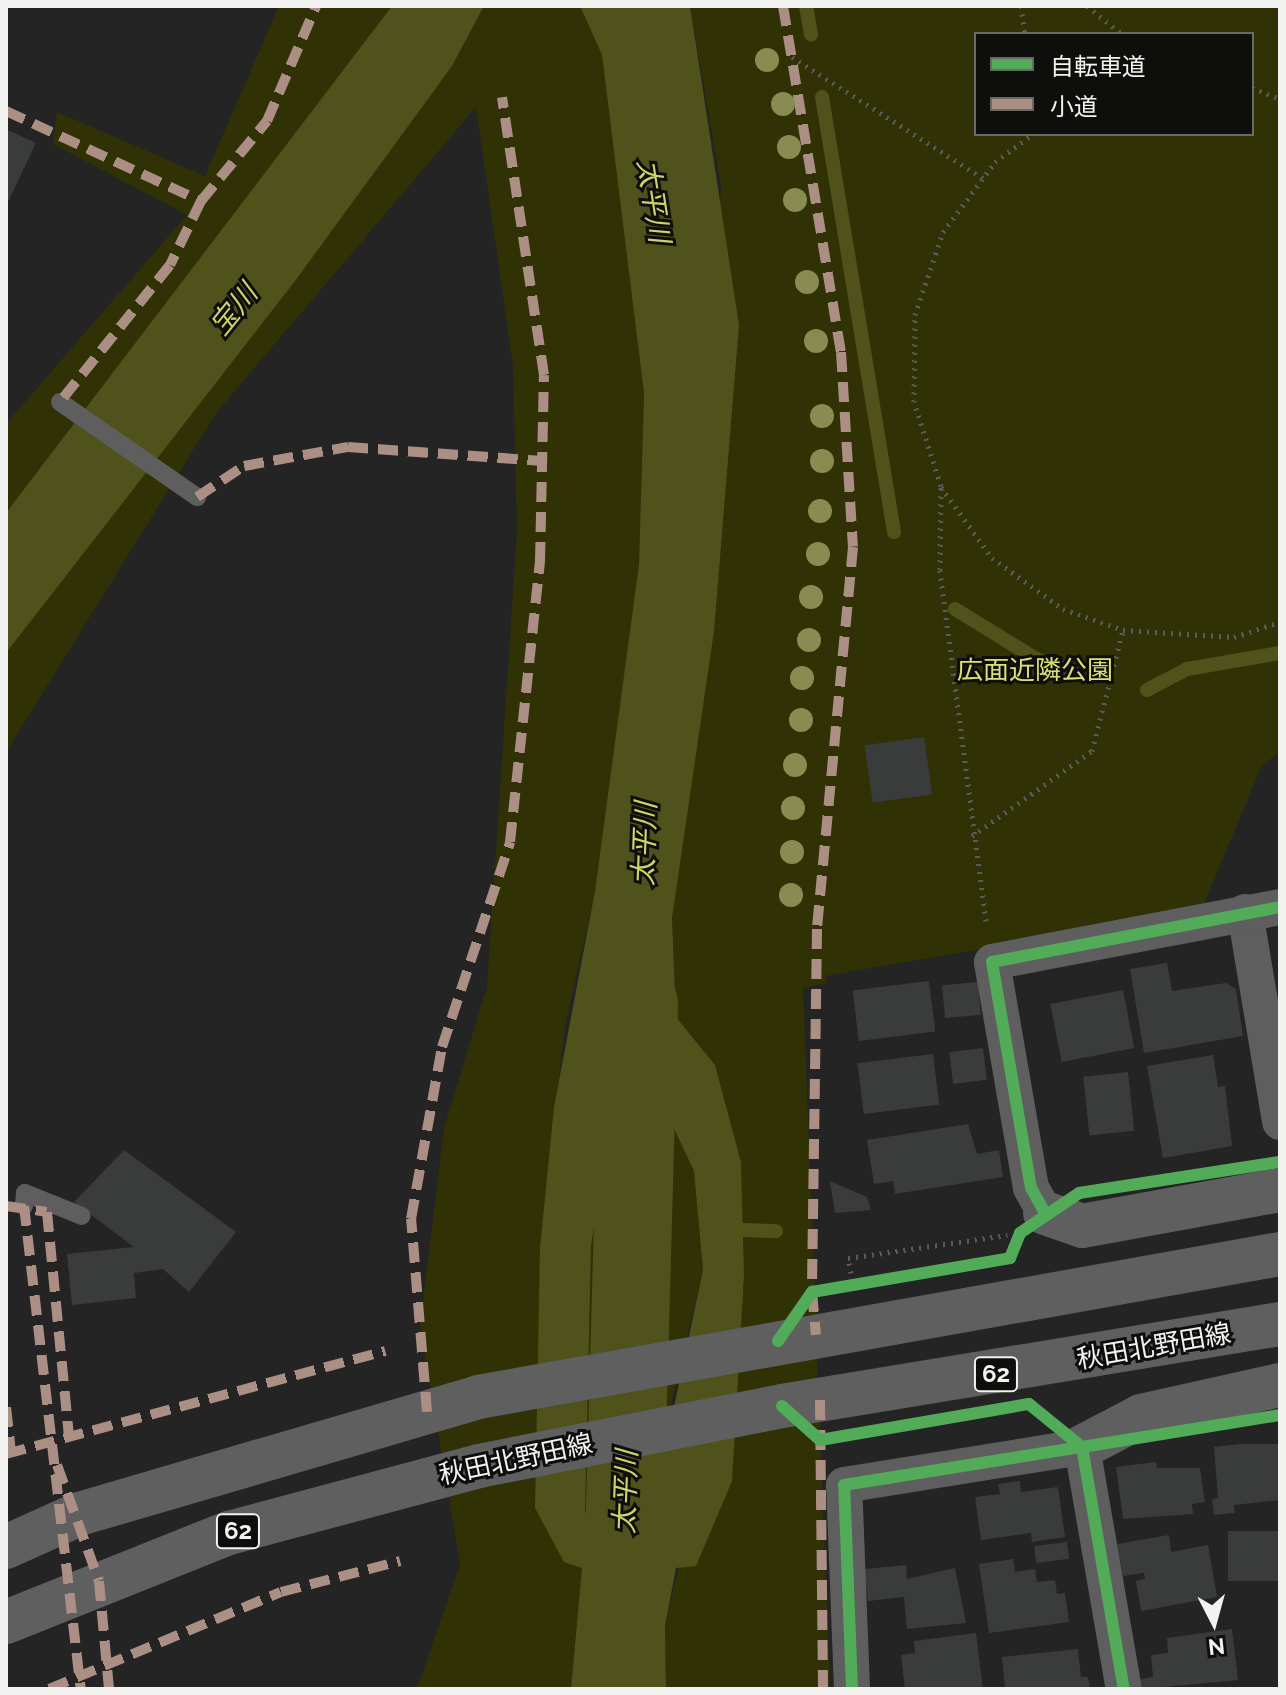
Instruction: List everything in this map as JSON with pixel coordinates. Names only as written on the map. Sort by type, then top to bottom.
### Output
[{"type":"main road","points":[[1027,1231],[1082,1226],[1280,1190]]},
{"type":"main road","name":"62","points":[[6,1547],[79,1514],[478,1397],[778,1341],[1280,1254]]},
{"type":"main road","name":"秋田北野田線","points":[[6,1622],[229,1533],[479,1466],[782,1406],[1280,1324]]},
{"type":"main road","points":[[1082,1447],[1141,1416],[1280,1385]]},
{"type":"street","points":[[1027,1231],[1031,1188],[992,962],[1262,909],[1280,1122]]},
{"type":"street","points":[[852,1689],[844,1485],[1082,1447],[1124,1689]]},
{"type":"lane","points":[[60,402],[197,497]]},
{"type":"lane","points":[[24,1206],[25,1193],[82,1216]]},
{"type":"path","points":[[1021,6],[1025,32]]},
{"type":"path","points":[[1087,6],[1120,32]]},
{"type":"path","points":[[792,57],[983,178]]},
{"type":"path","points":[[1254,89],[1280,99]]},
{"type":"path","points":[[1030,136],[995,162],[943,232],[915,315],[914,402],[941,486],[992,558],[1063,609],[1123,630],[1234,637],[1280,622]]},
{"type":"path","points":[[941,486],[940,570],[972,836],[992,962]]},
{"type":"path","points":[[972,836],[1092,751],[1123,630]]},
{"type":"path","points":[[843,1287],[854,1279],[848,1258],[1027,1231]]},
{"type":"green space","points":[[279,6],[392,6],[6,518],[6,424],[187,215],[53,144],[57,112],[205,176]]},
{"type":"green space","points":[[484,6],[580,6],[602,55],[644,393],[639,565],[595,891],[565,1027],[541,1235],[535,1508],[583,1567],[571,1689],[417,1689],[460,1565],[420,1324],[444,1128],[487,987],[517,531],[513,366],[476,107],[216,413],[6,752],[6,653],[452,66]]},
{"type":"green space","name":"広面近隣公園","points":[[690,6],[1280,6],[1280,752],[1262,765],[1201,911],[825,976],[827,983],[803,988],[830,1689],[666,1689],[665,1626],[744,1287],[741,1162],[715,1065],[676,1017],[672,918],[687,805],[721,185]]},
{"type":"green space","points":[[663,1103],[694,1171],[703,1270],[648,1501],[584,1514],[591,1246],[611,1118]]},
{"type":"water","name":"宝川","points":[[392,6],[484,6],[452,66],[295,281],[6,653],[6,513]]},
{"type":"water","points":[[580,6],[690,6],[739,325],[714,631],[672,918],[676,1017],[715,1065],[741,1162],[744,1276],[732,1481],[696,1566],[676,1568],[665,1626],[666,1689],[571,1689],[582,1568],[564,1562],[535,1508],[540,1247],[554,1107],[595,891],[639,564],[644,393],[602,55]],"holes":[[[662,1103],[694,1171],[703,1270],[658,1482],[648,1501],[585,1513],[591,1246],[611,1118]]]},
{"type":"building","points":[[6,129],[36,143],[6,206]]},
{"type":"building","points":[[924,737],[932,794],[873,803],[865,745]]},
{"type":"building","points":[[1167,963],[1172,991],[1226,983],[1236,989],[1243,1036],[1144,1053],[1130,969]]},
{"type":"building","points":[[929,981],[935,1032],[859,1041],[853,990]]},
{"type":"building","points":[[978,982],[981,1015],[945,1018],[942,985]]},
{"type":"building","points":[[1123,990],[1134,1048],[1062,1062],[1050,1004]]},
{"type":"building","points":[[983,1048],[987,1080],[953,1084],[949,1052]]},
{"type":"building","points":[[933,1054],[939,1105],[864,1114],[858,1063]]},
{"type":"building","points":[[1213,1055],[1218,1087],[1225,1086],[1232,1146],[1163,1158],[1147,1066]]},
{"type":"building","points":[[1128,1072],[1134,1131],[1089,1135],[1083,1077]]},
{"type":"building","points":[[968,1124],[977,1154],[999,1150],[1003,1177],[895,1194],[893,1181],[874,1184],[867,1140]]},
{"type":"building","points":[[124,1150],[236,1232],[189,1292],[163,1269],[134,1273],[136,1298],[72,1305],[67,1254],[134,1247],[74,1202]]},
{"type":"building","points":[[830,1181],[867,1197],[871,1210],[835,1213]]},
{"type":"building","points":[[1280,1444],[1280,1500],[1234,1505],[1235,1513],[1214,1515],[1212,1499],[1218,1498],[1214,1447]]},
{"type":"building","points":[[1156,1462],[1157,1468],[1200,1468],[1205,1502],[1192,1504],[1193,1514],[1123,1519],[1116,1467]]},
{"type":"building","points":[[1020,1481],[1021,1492],[1058,1487],[1065,1537],[1032,1542],[1031,1533],[981,1540],[975,1497],[1000,1494],[998,1484]]},
{"type":"building","points":[[1228,1531],[1280,1531],[1280,1581],[1228,1581]]},
{"type":"building","points":[[1169,1535],[1171,1552],[1208,1545],[1217,1597],[1141,1611],[1136,1581],[1145,1579],[1144,1573],[1123,1576],[1117,1544]]},
{"type":"building","points":[[1067,1542],[1069,1559],[1036,1563],[1034,1546]]},
{"type":"building","points":[[1013,1559],[1015,1572],[1035,1569],[1037,1582],[1055,1580],[1057,1594],[1065,1593],[1069,1622],[989,1633],[979,1564]]},
{"type":"building","points":[[906,1565],[907,1579],[955,1568],[966,1623],[907,1629],[904,1597],[868,1601],[864,1569]]},
{"type":"building","points":[[1232,1629],[1238,1680],[1142,1689],[1141,1679],[1153,1677],[1151,1655],[1168,1653],[1167,1638]]},
{"type":"building","points":[[976,1633],[983,1689],[905,1689],[901,1655],[915,1653],[914,1641]]},
{"type":"building","points":[[1078,1649],[1081,1677],[1088,1677],[1090,1689],[1005,1689],[1002,1657]]},
{"type":"waterway","points":[[806,6],[811,35]]},
{"type":"waterway","points":[[822,97],[894,532]]},
{"type":"waterway","points":[[955,609],[1038,660],[1091,677]]},
{"type":"waterway","points":[[1147,690],[1187,669],[1280,653]]},
{"type":"waterway","name":"太平川","points":[[620,1689],[639,1004]]},
{"type":"waterway","points":[[743,1230],[776,1231]]},
{"type":"marked path","points":[[201,201],[267,121],[316,6]]},
{"type":"marked path","points":[[783,6],[841,352],[853,547],[817,929],[812,1292],[816,1335]]},
{"type":"marked path","points":[[427,1412],[411,1219],[442,1047],[510,842],[540,562],[544,375],[502,97]]},
{"type":"marked path","points":[[6,111],[201,201],[170,265],[60,402]]},
{"type":"marked path","points":[[197,497],[244,466],[348,447],[542,461]]},
{"type":"marked path","points":[[6,1206],[47,1212],[69,1435]]},
{"type":"marked path","points":[[24,1206],[81,1689]]},
{"type":"marked path","points":[[6,1454],[385,1351]]},
{"type":"marked path","points":[[820,1400],[823,1689]]},
{"type":"marked path","points":[[6,1407],[11,1452]]},
{"type":"marked path","points":[[57,1465],[99,1581],[109,1689]]},
{"type":"marked path","points":[[49,1689],[281,1592],[400,1561]]},
{"type":"cycle path","points":[[1045,1213],[1031,1188],[992,962],[1280,907]]},
{"type":"cycle path","points":[[778,1341],[812,1292],[1010,1258],[1020,1233],[1079,1193],[1280,1162]]},
{"type":"cycle path","points":[[782,1406],[820,1440],[1029,1404],[1082,1447],[1280,1415]]},
{"type":"cycle path","points":[[852,1689],[844,1485],[1082,1447],[1124,1689]]}]
